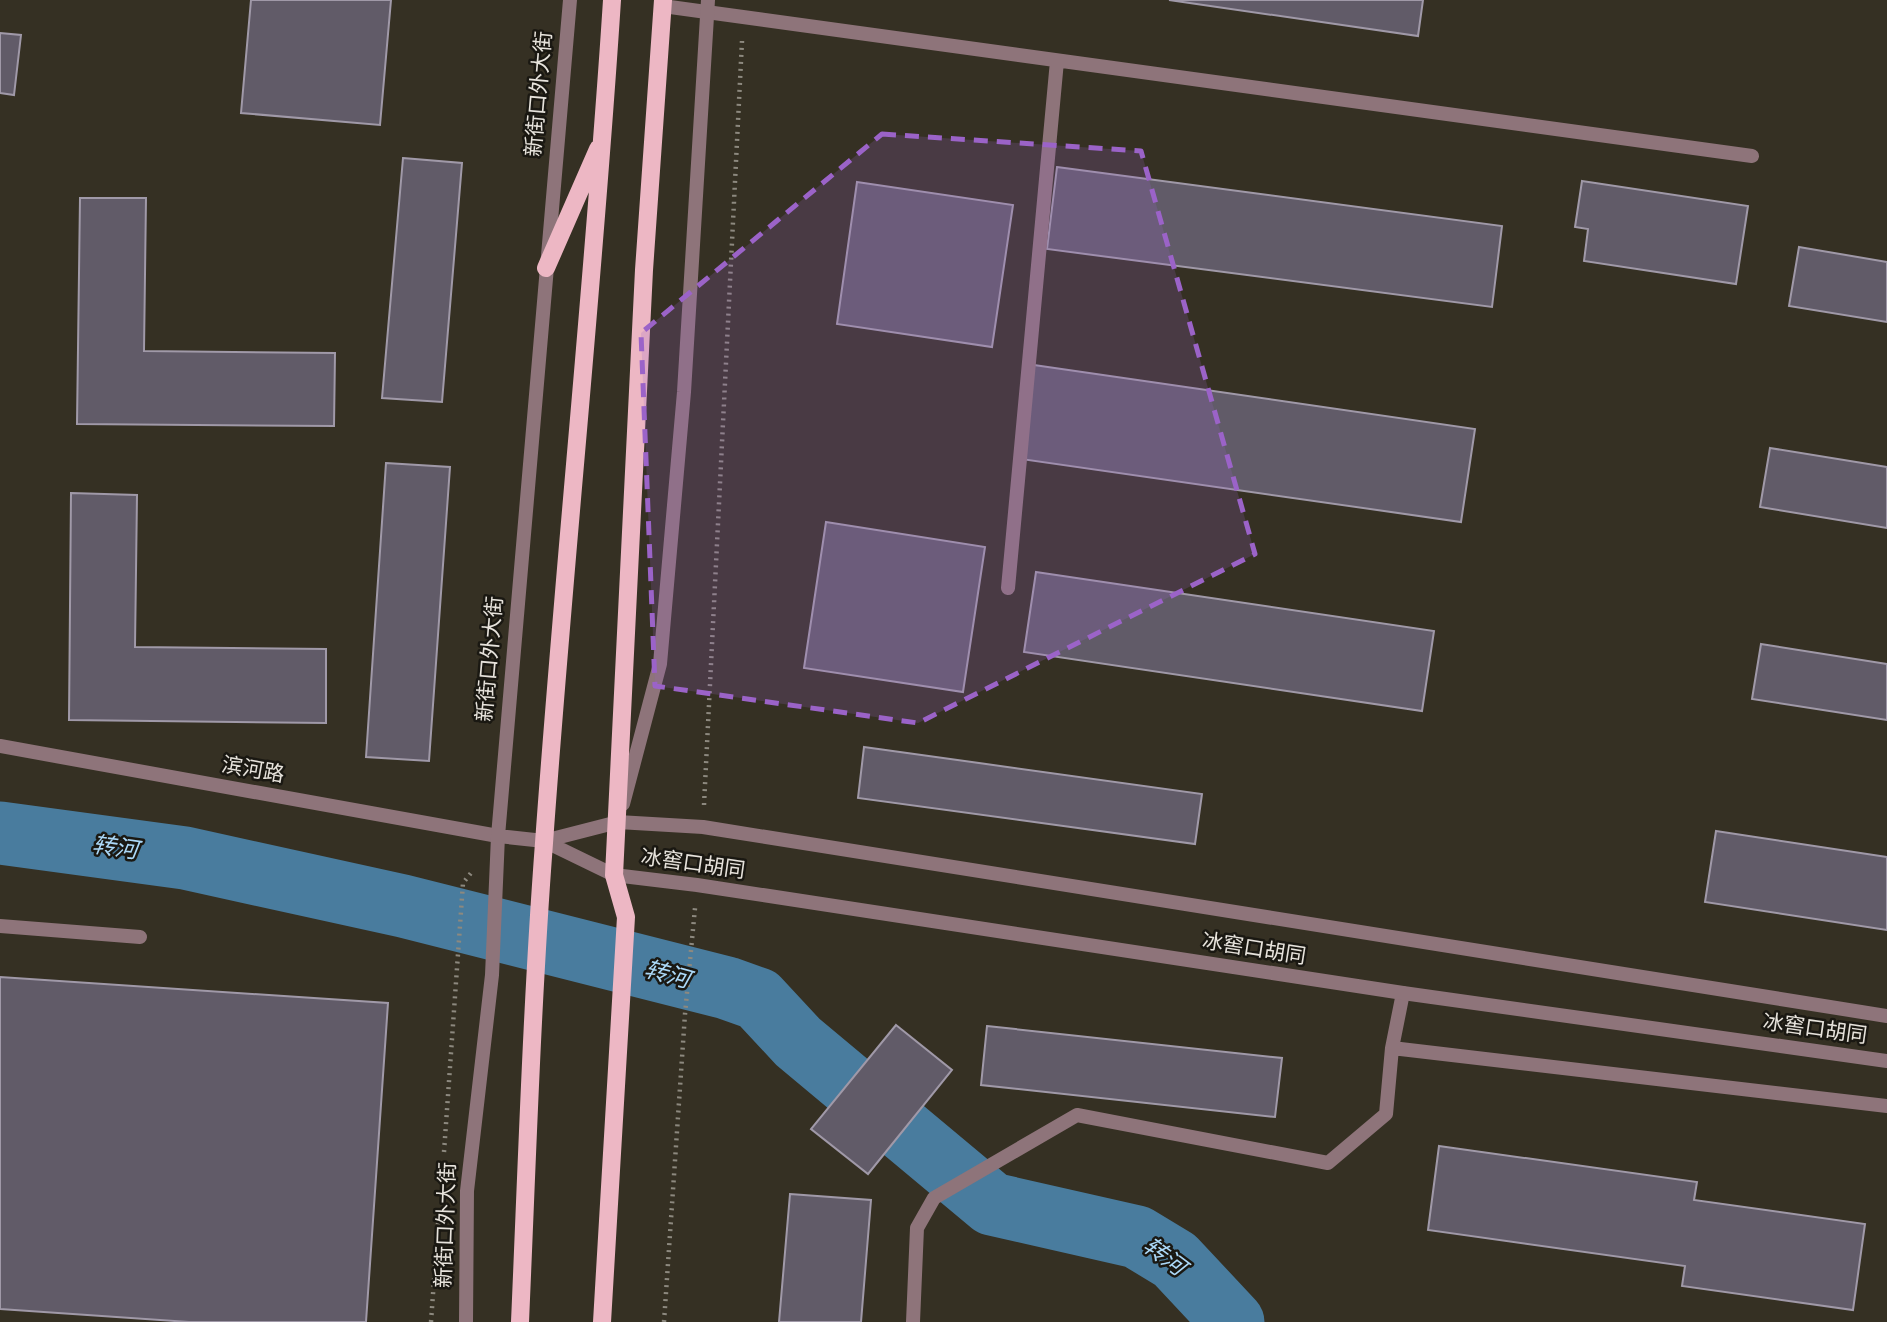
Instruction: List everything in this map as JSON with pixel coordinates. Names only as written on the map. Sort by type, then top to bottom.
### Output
[{"type":"main road","points":[[520,1322],[544,841],[604,136],[612,0]]},
{"type":"main road","points":[[602,1322],[626,917],[614,875],[644,270],[663,3]]},
{"type":"main road","points":[[546,268],[604,136]]},
{"type":"street","name":"新街口外大街","points":[[466,1322],[467,1191],[492,975],[498,836],[570,0]]},
{"type":"street","points":[[663,3],[708,6],[743,18],[1752,156]]},
{"type":"street","points":[[618,822],[660,664],[684,392],[708,6]]},
{"type":"street","points":[[1008,588],[1057,61]]},
{"type":"street","name":"滨河路","points":[[0,746],[498,836],[544,841]]},
{"type":"street","name":"冰窖口胡同","points":[[544,841],[618,822],[703,827],[1887,1016]]},
{"type":"street","name":"冰窖口胡同","points":[[544,841],[614,875],[697,885],[1403,993],[1887,1061]]},
{"type":"street","points":[[0,926],[140,937]]},
{"type":"street","points":[[913,1322],[917,1228],[934,1198],[1077,1115],[1328,1163],[1386,1114],[1392,1048],[1403,993]]},
{"type":"street","points":[[1392,1048],[1887,1106]]},
{"type":"path","points":[[703,827],[743,18]]},
{"type":"path","points":[[443,1159],[463,883]]},
{"type":"path","points":[[664,1322],[685,1014],[697,885]]},
{"type":"path","points":[[431,1322],[440,1200]]},
{"type":"highlighted area","points":[[882,134],[1141,151],[1255,554],[918,723],[655,686],[641,333]]},
{"type":"building","points":[[251,0],[391,0],[380,125],[241,113]]},
{"type":"building","points":[[1169,0],[1423,0],[1418,36]]},
{"type":"building","points":[[0,33],[21,35],[14,95],[0,93]]},
{"type":"building","points":[[403,158],[462,163],[442,402],[382,398]]},
{"type":"building","points":[[1057,167],[1502,226],[1492,307],[1047,249]]},
{"type":"building","points":[[1582,181],[1748,206],[1736,284],[1584,261],[1588,229],[1575,227]]},
{"type":"building","points":[[857,182],[1013,205],[992,347],[837,324]]},
{"type":"building","points":[[80,198],[146,198],[144,351],[335,353],[334,426],[77,424]]},
{"type":"building","points":[[1799,247],[1887,262],[1887,322],[1789,306]]},
{"type":"building","points":[[1034,365],[1475,429],[1461,522],[1021,459]]},
{"type":"building","points":[[1770,448],[1887,467],[1887,528],[1760,507]]},
{"type":"building","points":[[386,463],[450,467],[429,761],[366,757]]},
{"type":"building","points":[[71,493],[137,495],[135,647],[326,649],[326,723],[69,720]]},
{"type":"building","points":[[826,522],[985,547],[963,692],[804,668]]},
{"type":"building","points":[[1036,572],[1434,631],[1422,711],[1024,652]]},
{"type":"building","points":[[1761,644],[1887,664],[1887,720],[1752,699]]},
{"type":"building","points":[[864,747],[1202,794],[1195,844],[858,798]]},
{"type":"building","points":[[1716,831],[1887,857],[1887,930],[1705,902]]},
{"type":"building","points":[[0,977],[388,1003],[366,1322],[189,1322],[0,1309]]},
{"type":"building","points":[[896,1025],[952,1070],[868,1174],[811,1129]]},
{"type":"building","points":[[987,1026],[1282,1058],[1275,1117],[981,1085]]},
{"type":"building","points":[[1439,1146],[1697,1182],[1694,1200],[1865,1224],[1853,1310],[1682,1286],[1685,1266],[1428,1230]]},
{"type":"building","points":[[790,1194],[871,1200],[861,1322],[779,1322]]},
{"type":"waterway","name":"转河","points":[[0,833],[185,858],[403,906],[727,988],[758,999],[798,1042],[992,1204],[1137,1237],[1175,1260],[1233,1322]]}]
